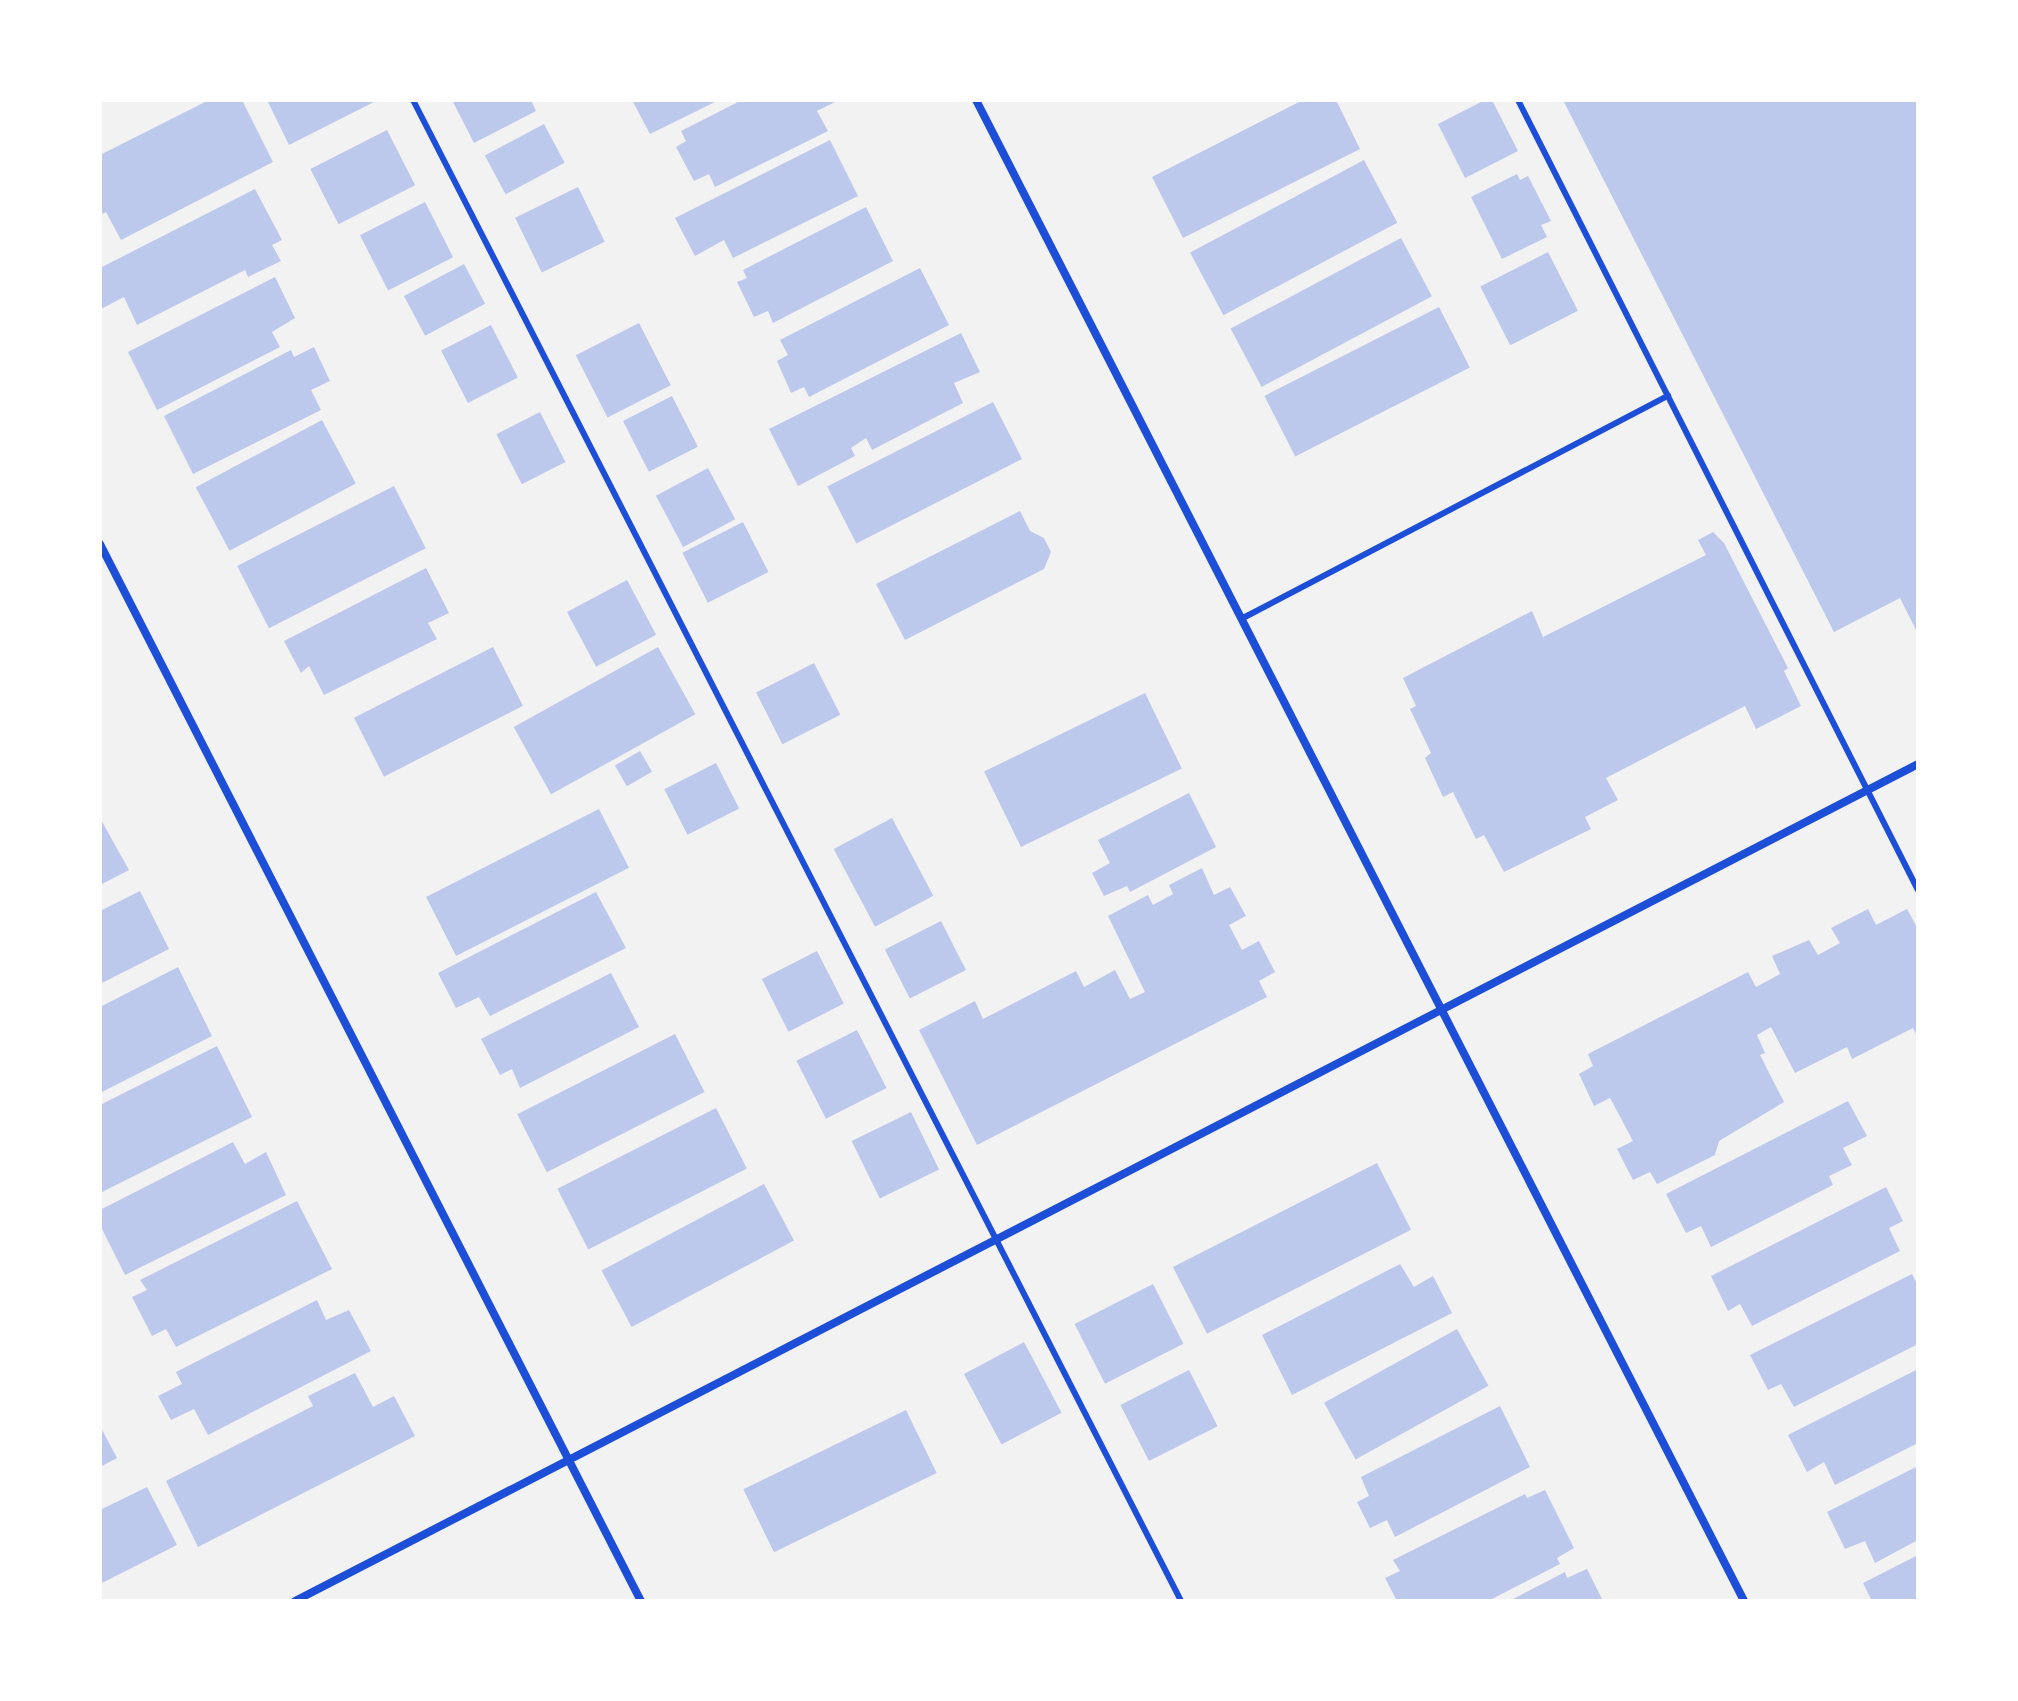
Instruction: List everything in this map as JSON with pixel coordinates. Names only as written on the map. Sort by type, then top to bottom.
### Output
[{"type":"street","points":[[976,100],[1744,1601]]},
{"type":"street","points":[[100,544],[641,1601]]},
{"type":"street","points":[[295,1601],[1918,764]]},
{"type":"lane","points":[[413,100],[1181,1601]]},
{"type":"lane","points":[[1518,100],[1918,890]]},
{"type":"lane","points":[[1241,619],[1668,396]]},
{"type":"building","points":[[209,100],[242,100],[273,162],[121,240],[106,212],[100,215],[100,155]]},
{"type":"building","points":[[267,100],[378,100],[289,145]]},
{"type":"building","points":[[452,100],[531,100],[536,111],[474,143]]},
{"type":"building","points":[[632,100],[719,100],[650,134]]},
{"type":"building","points":[[742,100],[839,100],[817,111],[828,131],[715,187],[709,174],[694,181],[676,147],[686,141],[681,131]]},
{"type":"building","points":[[1303,100],[1336,100],[1360,149],[1183,238],[1152,177]]},
{"type":"building","points":[[1485,100],[1492,100],[1518,151],[1465,178],[1438,124]]},
{"type":"building","points":[[1563,100],[1918,100],[1918,634],[1900,598],[1834,632]]},
{"type":"building","points":[[544,124],[565,163],[505,194],[485,155]]},
{"type":"building","points":[[387,130],[415,185],[339,224],[310,169]]},
{"type":"building","points":[[830,140],[858,196],[733,258],[724,240],[695,256],[675,218]]},
{"type":"building","points":[[1364,160],[1397,223],[1223,315],[1190,252]]},
{"type":"building","points":[[1517,174],[1520,180],[1528,176],[1551,221],[1541,225],[1547,237],[1502,259],[1471,197]]},
{"type":"building","points":[[578,187],[605,242],[542,273],[515,218]]},
{"type":"building","points":[[255,189],[282,240],[272,245],[281,261],[248,277],[245,270],[137,325],[124,297],[101,309],[100,268]]},
{"type":"building","points":[[425,202],[453,257],[388,290],[360,235]]},
{"type":"building","points":[[866,207],[893,261],[773,323],[768,311],[754,317],[737,282],[747,278],[743,270]]},
{"type":"building","points":[[1401,238],[1432,296],[1262,387],[1231,329]]},
{"type":"building","points":[[1548,252],[1578,311],[1510,345],[1480,287]]},
{"type":"building","points":[[464,264],[485,304],[425,336],[404,296]]},
{"type":"building","points":[[920,268],[949,325],[809,397],[804,387],[791,393],[777,361],[788,355],[780,340]]},
{"type":"building","points":[[275,277],[295,318],[272,332],[280,347],[157,410],[128,352]]},
{"type":"building","points":[[1439,307],[1470,368],[1295,457],[1264,396]]},
{"type":"building","points":[[639,323],[671,385],[608,418],[576,355]]},
{"type":"building","points":[[491,325],[518,378],[468,403],[441,350]]},
{"type":"building","points":[[961,333],[980,372],[954,383],[963,403],[872,450],[866,438],[851,448],[855,456],[798,486],[769,429]]},
{"type":"building","points":[[314,347],[330,381],[311,390],[321,410],[193,474],[164,416],[291,350],[294,357]]},
{"type":"building","points":[[672,396],[698,447],[649,472],[623,421]]},
{"type":"building","points":[[993,402],[1022,459],[856,543],[827,486]]},
{"type":"building","points":[[540,412],[565,462],[522,484],[496,434]]},
{"type":"building","points":[[322,420],[356,484],[230,551],[196,487]]},
{"type":"building","points":[[708,468],[735,519],[683,547],[656,496]]},
{"type":"building","points":[[394,486],[426,548],[269,628],[237,566]]},
{"type":"building","points":[[1020,511],[1030,531],[1044,538],[1051,552],[1044,569],[905,640],[876,584]]},
{"type":"building","points":[[743,522],[768,572],[708,603],[682,553]]},
{"type":"building","points":[[1713,532],[1724,543],[1788,668],[1784,671],[1801,706],[1756,729],[1745,706],[1606,778],[1618,800],[1585,817],[1591,829],[1504,872],[1484,835],[1476,839],[1453,792],[1443,797],[1425,758],[1431,753],[1410,709],[1416,706],[1403,678],[1532,611],[1543,637],[1706,555],[1698,540]]},
{"type":"building","points":[[426,568],[449,613],[428,623],[437,639],[324,695],[309,666],[301,673],[284,641]]},
{"type":"building","points":[[627,580],[656,635],[596,667],[567,612]]},
{"type":"building","points":[[493,647],[523,706],[384,777],[354,718]]},
{"type":"building","points":[[658,647],[695,714],[551,794],[514,727]]},
{"type":"building","points":[[814,663],[840,715],[782,744],[756,693]]},
{"type":"building","points":[[1145,693],[1182,768],[1021,847],[984,771]]},
{"type":"building","points":[[640,751],[652,772],[627,786],[615,766]]},
{"type":"building","points":[[716,763],[739,808],[687,835],[664,789]]},
{"type":"building","points":[[1189,793],[1216,847],[1130,892],[1127,886],[1104,896],[1092,873],[1110,863],[1098,840]]},
{"type":"building","points":[[599,809],[629,868],[456,956],[426,897]]},
{"type":"building","points":[[100,818],[129,870],[100,885]]},
{"type":"building","points":[[892,818],[933,896],[875,927],[834,849]]},
{"type":"building","points":[[1202,868],[1214,895],[1230,887],[1246,916],[1229,925],[1242,950],[1259,941],[1275,972],[1259,981],[1267,997],[977,1145],[919,1030],[975,1001],[983,1019],[1076,971],[1084,987],[1115,970],[1130,999],[1145,992],[1108,916],[1148,895],[1153,905],[1173,894],[1169,885]]},
{"type":"building","points":[[140,891],[169,949],[100,984],[100,911]]},
{"type":"building","points":[[596,892],[626,948],[490,1016],[479,997],[456,1008],[438,973]]},
{"type":"building","points":[[1868,909],[1876,925],[1907,909],[1918,929],[1918,1038],[1913,1028],[1852,1059],[1847,1047],[1795,1073],[1771,1027],[1757,1035],[1765,1053],[1760,1055],[1784,1102],[1719,1141],[1715,1155],[1657,1184],[1650,1172],[1633,1180],[1617,1149],[1633,1141],[1610,1098],[1594,1106],[1579,1074],[1593,1066],[1588,1054],[1748,972],[1756,987],[1780,974],[1772,956],[1809,940],[1818,955],[1840,943],[1831,928]]},
{"type":"building","points":[[941,921],[966,970],[910,999],[885,950]]},
{"type":"building","points":[[817,951],[844,1004],[789,1032],[762,979]]},
{"type":"building","points":[[178,967],[212,1036],[100,1093],[100,1007]]},
{"type":"building","points":[[611,973],[639,1027],[520,1088],[512,1069],[500,1075],[481,1039]]},
{"type":"building","points":[[857,1030],[887,1088],[826,1119],[796,1061]]},
{"type":"building","points":[[675,1034],[705,1092],[547,1172],[517,1114]]},
{"type":"building","points":[[217,1046],[252,1117],[100,1193],[100,1105]]},
{"type":"building","points":[[1848,1101],[1867,1136],[1843,1148],[1852,1165],[1829,1176],[1833,1185],[1711,1247],[1701,1226],[1686,1233],[1666,1194]]},
{"type":"building","points":[[716,1108],[747,1169],[588,1249],[557,1189]]},
{"type":"building","points":[[911,1112],[939,1170],[880,1198],[852,1141]]},
{"type":"building","points":[[233,1142],[245,1164],[266,1152],[286,1195],[125,1275],[100,1225],[100,1210]]},
{"type":"building","points":[[1377,1163],[1411,1230],[1207,1334],[1173,1267]]},
{"type":"building","points":[[764,1184],[794,1241],[632,1327],[602,1270]]},
{"type":"building","points":[[1886,1187],[1903,1221],[1889,1228],[1900,1251],[1752,1326],[1740,1304],[1728,1311],[1711,1276]]},
{"type":"building","points":[[297,1201],[332,1269],[176,1347],[166,1329],[152,1336],[132,1297],[147,1290],[140,1280]]},
{"type":"building","points":[[1400,1264],[1414,1287],[1433,1276],[1452,1313],[1292,1395],[1262,1335]]},
{"type":"building","points":[[1912,1274],[1918,1286],[1918,1344],[1794,1407],[1781,1384],[1768,1390],[1750,1355]]},
{"type":"building","points":[[1153,1284],[1183,1344],[1105,1384],[1075,1324]]},
{"type":"building","points":[[317,1300],[326,1320],[349,1310],[371,1351],[208,1435],[194,1409],[171,1420],[158,1396],[182,1384],[176,1372]]},
{"type":"building","points":[[1457,1329],[1489,1386],[1356,1460],[1324,1403]]},
{"type":"building","points":[[1024,1342],[1062,1413],[1002,1445],[964,1374]]},
{"type":"building","points":[[1918,1369],[1918,1443],[1835,1485],[1824,1462],[1807,1472],[1788,1435]]},
{"type":"building","points":[[1189,1370],[1218,1426],[1149,1461],[1120,1405]]},
{"type":"building","points":[[355,1373],[373,1407],[394,1396],[415,1436],[198,1547],[166,1481],[313,1406],[308,1396]]},
{"type":"building","points":[[1500,1406],[1530,1467],[1395,1537],[1387,1520],[1370,1528],[1357,1502],[1369,1496],[1361,1477]]},
{"type":"building","points":[[906,1410],[937,1473],[774,1552],[743,1489]]},
{"type":"building","points":[[100,1426],[117,1458],[100,1467]]},
{"type":"building","points":[[1918,1466],[1918,1540],[1875,1563],[1865,1541],[1845,1549],[1827,1512]]},
{"type":"building","points":[[147,1487],[177,1545],[100,1584],[100,1510]]},
{"type":"building","points":[[1545,1490],[1574,1548],[1557,1558],[1560,1564],[1488,1601],[1397,1601],[1385,1578],[1400,1571],[1393,1560],[1525,1494],[1527,1498]]},
{"type":"building","points":[[1918,1555],[1918,1601],[1872,1601],[1863,1583]]},
{"type":"building","points":[[1587,1569],[1603,1601],[1509,1601],[1565,1572],[1567,1578]]}]
